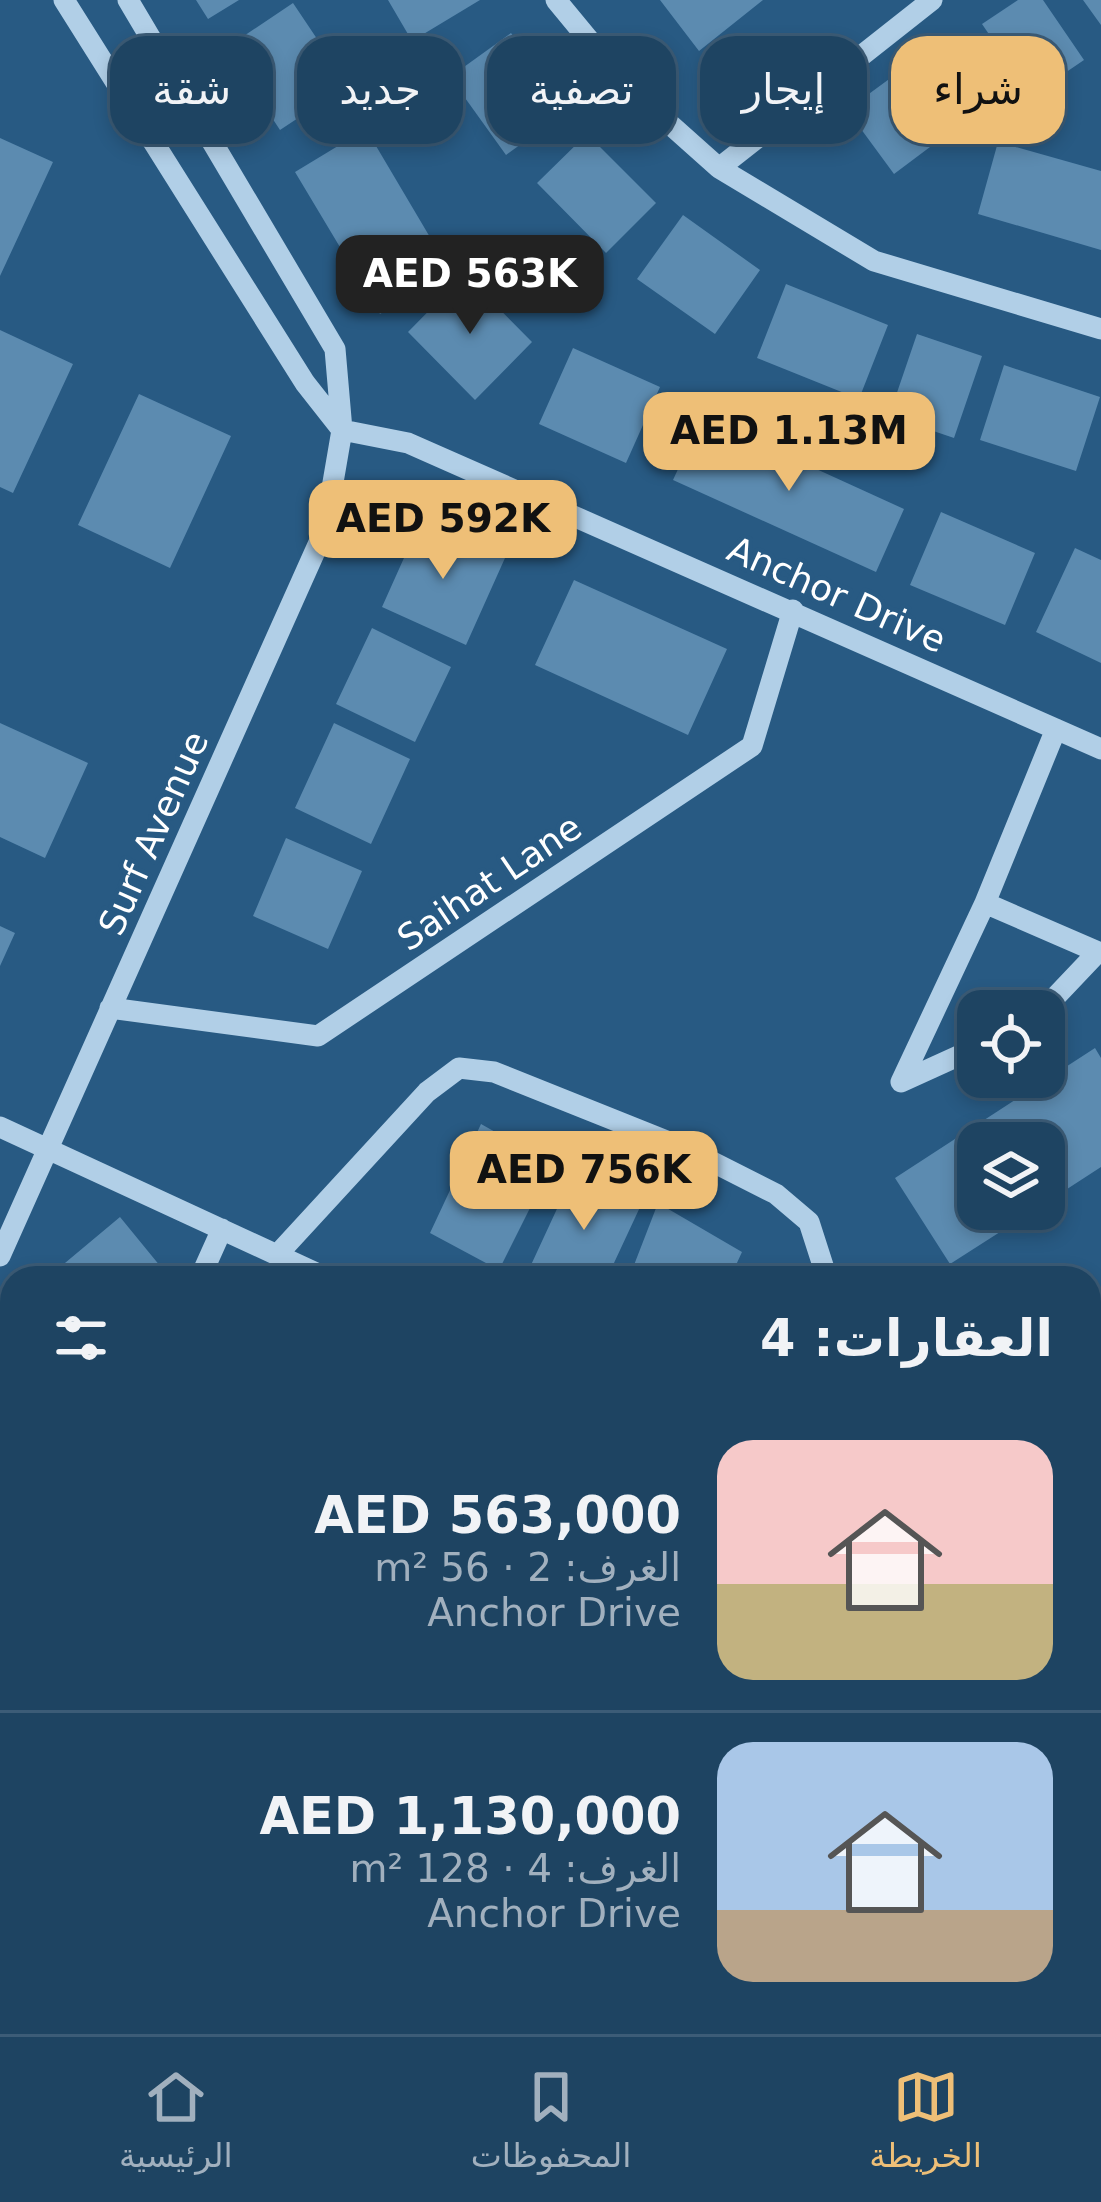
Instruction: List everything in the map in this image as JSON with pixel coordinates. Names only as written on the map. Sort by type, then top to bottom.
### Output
[{"type":"street","points":[[64,0],[305,383],[342,430]]},
{"type":"street","name":"Surf Avenue","points":[[0,1256],[326,529],[342,430],[335,349],[128,0]]},
{"type":"street","points":[[556,0],[627,86],[719,168],[874,261],[1101,329]]},
{"type":"street","points":[[719,168],[932,0]]},
{"type":"street","name":"Anchor Drive","points":[[342,430],[408,442],[1101,749]]},
{"type":"street","name":"Saihat Lane","points":[[110,1008],[318,1036],[752,746],[793,610]]},
{"type":"street","points":[[957,1057],[901,1082],[985,903],[1056,729]]},
{"type":"street","points":[[985,903],[1098,952],[1062,990]]},
{"type":"street","points":[[277,1255],[427,1092],[458,1068],[516,1080],[689,1150],[776,1194],[809,1222],[823,1266]]},
{"type":"street","points":[[0,1127],[301,1266]]},
{"type":"street","points":[[205,1266],[222,1229]]},
{"type":"building","points":[[196,0],[239,0],[208,19]]},
{"type":"building","points":[[388,0],[480,0],[420,36],[409,36]]},
{"type":"building","points":[[660,0],[763,0],[718,36],[700,36],[699,51]]},
{"type":"building","points":[[1018,0],[1043,0],[1084,60],[1065,73],[1065,36],[990,36],[982,24]]},
{"type":"building","points":[[1083,0],[1101,0],[1101,25]]},
{"type":"building","points":[[293,3],[315,36],[297,36],[297,119],[280,130],[273,119],[273,36],[244,36]]},
{"type":"building","points":[[487,50],[487,129],[463,95],[463,68]]},
{"type":"building","points":[[891,78],[891,144],[934,144],[894,174],[867,137],[867,95]]},
{"type":"building","points":[[0,138],[53,162],[0,276]]},
{"type":"building","points":[[341,144],[375,144],[450,271],[380,314],[295,172]]},
{"type":"building","points":[[498,144],[521,144],[506,155]]},
{"type":"building","points":[[577,144],[597,144],[656,203],[606,253],[537,183]]},
{"type":"building","points":[[997,144],[1101,171],[1101,250],[978,214]]},
{"type":"building","points":[[683,215],[760,270],[715,334],[637,279]]},
{"type":"building","points":[[465,274],[532,342],[475,400],[408,332]]},
{"type":"building","points":[[786,284],[888,325],[859,399],[757,358]]},
{"type":"building","points":[[0,330],[73,364],[13,493],[0,487]]},
{"type":"building","points":[[917,334],[982,356],[954,438],[889,416]]},
{"type":"building","points":[[573,348],[660,387],[626,463],[539,424]]},
{"type":"building","points":[[1004,365],[1100,397],[1076,471],[980,440]]},
{"type":"building","points":[[139,394],[231,436],[170,568],[78,525]]},
{"type":"building","points":[[702,417],[904,509],[876,572],[673,480]]},
{"type":"building","points":[[941,512],[1035,553],[1005,625],[910,585]]},
{"type":"building","points":[[421,520],[505,558],[466,645],[382,607]]},
{"type":"building","points":[[1075,548],[1101,560],[1101,663],[1036,632]]},
{"type":"building","points":[[574,580],[727,649],[688,735],[535,665]]},
{"type":"building","points":[[372,628],[451,667],[415,742],[336,704]]},
{"type":"building","points":[[0,723],[88,763],[45,858],[0,837]]},
{"type":"building","points":[[334,723],[410,759],[371,844],[295,808]]},
{"type":"building","points":[[286,838],[362,871],[328,949],[253,916]]},
{"type":"building","points":[[0,926],[15,933],[0,966]]},
{"type":"building","points":[[1095,1048],[1101,1058],[1101,1167],[1065,1190],[1065,1122],[981,1122],[1018,1098],[1065,1098],[1065,1068]]},
{"type":"building","points":[[481,1124],[552,1164],[501,1266],[492,1266],[430,1233]]},
{"type":"building","points":[[957,1138],[957,1230],[1003,1230],[950,1264],[895,1178]]},
{"type":"building","points":[[574,1172],[641,1205],[613,1266],[531,1266]]},
{"type":"building","points":[[658,1203],[742,1252],[736,1266],[634,1266]]},
{"type":"building","points":[[120,1217],[160,1266],[61,1266]]}]
